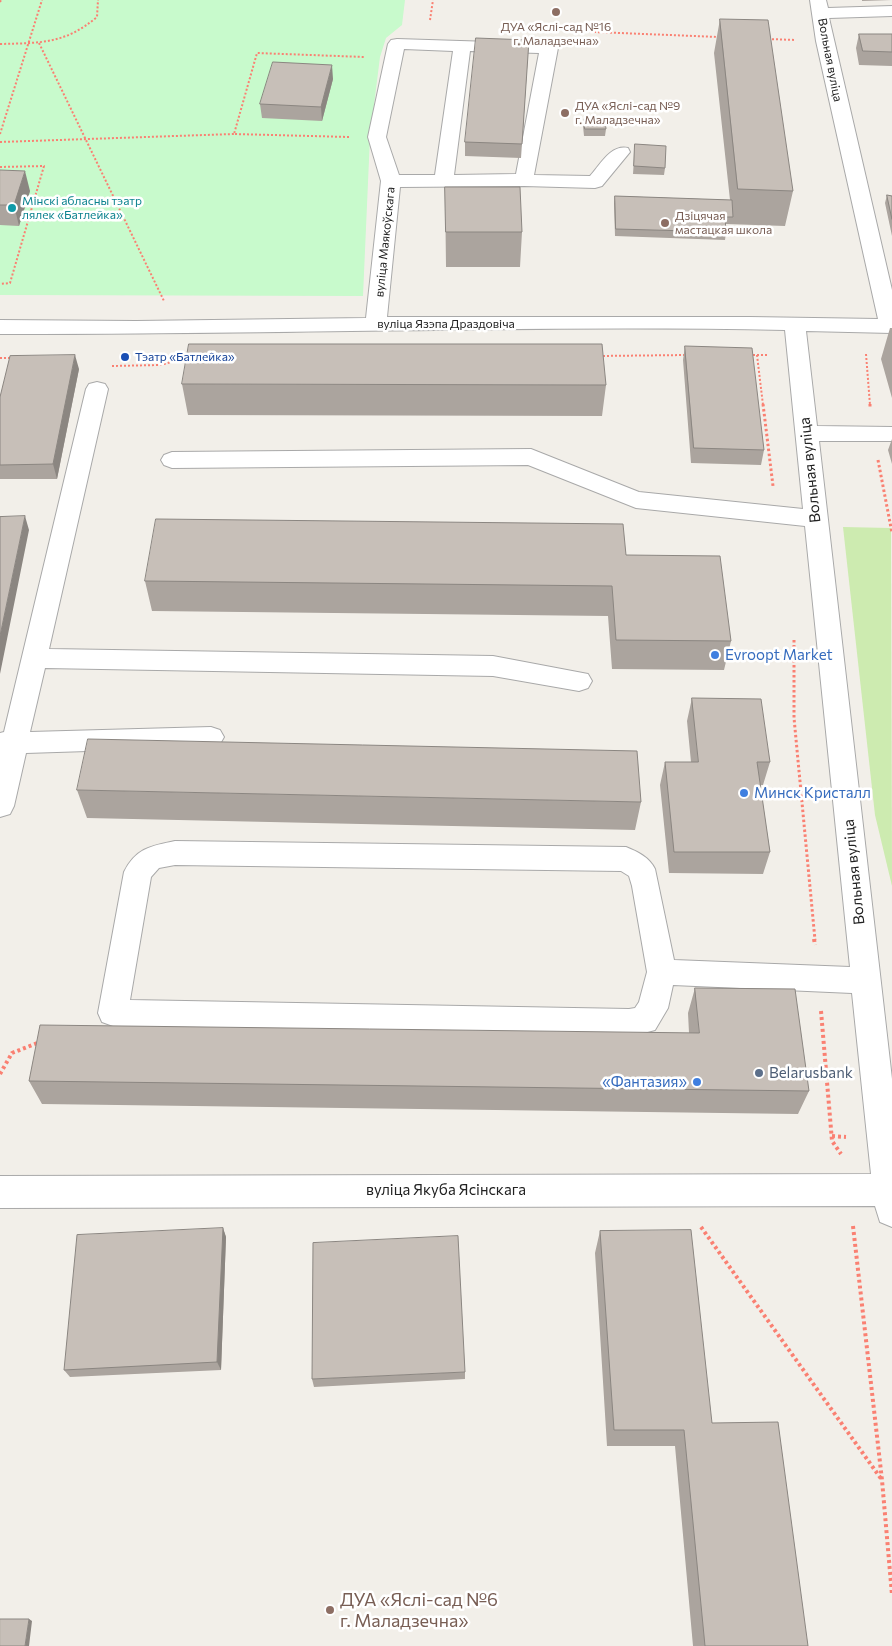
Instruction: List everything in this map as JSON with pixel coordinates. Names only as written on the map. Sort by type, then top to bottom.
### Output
[{"type":"street","points":[[819,6],[892,11]]},
{"type":"street","name":"Вольная вуліца","points":[[819,6],[825,41],[891,326]]},
{"type":"street","name":"вуліца Маякоўскага","points":[[376,324],[391,182],[377,137],[397,44],[462,46]]},
{"type":"street","points":[[444,180],[462,46],[549,48],[524,180]]},
{"type":"street","points":[[391,182],[444,180],[595,182],[621,152]]},
{"type":"street","name":"вуліца Язэпа Драздовіча","points":[[0,327],[136,328],[376,324],[795,324],[891,326]]},
{"type":"street","name":"Вольная вуліца","points":[[795,324],[891,1197]]},
{"type":"street","points":[[0,806],[7,742],[34,658],[97,390]]},
{"type":"street","points":[[806,433],[892,434]]},
{"type":"street","points":[[172,460],[531,457],[636,500],[816,519]]},
{"type":"street","points":[[34,658],[493,666],[579,681]]},
{"type":"street","points":[[7,742],[211,737]]},
{"type":"street","points":[[175,853],[626,859],[641,869],[646,886],[662,972],[653,1008],[644,1020],[629,1023],[113,1014],[138,872],[151,858],[175,853]]},
{"type":"street","points":[[662,972],[866,982]]},
{"type":"street","name":"вуліца Якуба Ясінскага","points":[[0,1192],[891,1197]]},
{"type":"path","points":[[0,134],[42,0]]},
{"type":"path","points":[[0,44],[39,43],[65,39],[82,30],[97,17],[98,0]]},
{"type":"path","points":[[568,31],[726,37]]},
{"type":"path","points":[[765,38],[825,41]]},
{"type":"path","points":[[39,43],[167,308]]},
{"type":"path","points":[[234,134],[257,53],[371,57]]},
{"type":"path","points":[[0,142],[234,134],[350,137]]},
{"type":"path","points":[[0,166],[44,166],[10,283],[0,284]]},
{"type":"path","points":[[597,356],[687,355]]},
{"type":"path","points":[[747,355],[757,355]]},
{"type":"path","points":[[110,366],[160,365],[187,357],[197,357]]},
{"type":"path","points":[[0,358],[18,359]]},
{"type":"path","points":[[0,1074],[12,1052],[48,1038]]},
{"type":"path","points":[[701,1228],[882,1480]]},
{"type":"green space","points":[[0,0],[405,0],[402,25],[386,38],[380,57],[370,137],[363,296],[0,295]]},
{"type":"green space","points":[[843,527],[891,528],[892,886],[875,815]]},
{"type":"building","points":[[720,19],[768,20],[793,191],[738,189]]},
{"type":"building","points":[[859,34],[892,34],[892,52],[863,51]]},
{"type":"building","points":[[476,38],[529,40],[522,144],[465,142]]},
{"type":"building","points":[[273,62],[332,65],[321,107],[260,104]]},
{"type":"building","points":[[584,119],[605,119],[606,129],[585,129]]},
{"type":"building","points":[[635,144],[666,146],[665,168],[634,166]]},
{"type":"building","points":[[0,170],[25,171],[14,205],[0,205]]},
{"type":"building","points":[[445,187],[520,187],[522,232],[446,232]]},
{"type":"building","points":[[887,195],[892,196],[892,219]]},
{"type":"building","points":[[615,196],[732,200],[733,217],[725,217],[726,232],[616,229]]},
{"type":"building","points":[[189,344],[602,344],[606,385],[182,384]]},
{"type":"building","points":[[685,346],[752,348],[764,450],[694,448]]},
{"type":"building","points":[[75,355],[53,464],[0,465],[0,397],[10,356]]},
{"type":"building","points":[[25,516],[0,636],[0,517]]},
{"type":"building","points":[[156,519],[623,524],[626,555],[720,556],[731,641],[616,640],[612,586],[145,581]]},
{"type":"building","points":[[692,698],[761,699],[770,762],[757,762],[770,852],[674,852],[665,762],[698,762]]},
{"type":"building","points":[[88,739],[637,751],[641,802],[77,790]]},
{"type":"building","points":[[695,988],[795,989],[809,1091],[29,1081],[40,1025],[699,1033]]},
{"type":"building","points":[[223,1228],[217,1362],[64,1370],[77,1235]]},
{"type":"building","points":[[691,1230],[712,1423],[778,1422],[808,1646],[705,1646],[684,1430],[614,1430],[600,1231]]},
{"type":"building","points":[[458,1236],[465,1372],[312,1379],[313,1243]]},
{"type":"building","points":[[0,1619],[29,1619],[25,1646],[0,1646]]},
{"type":"place","name":"ДУА «Яслі-сад №16 г. Маладзечна»","points":[[556,12]]},
{"type":"place","name":"ДУА «Яслі-сад №9 г. Маладзечна»","points":[[565,113]]},
{"type":"place","name":"Мінскі абласны тэатр лялек «Батлейка»","points":[[12,208]]},
{"type":"place","name":"Дзіцячая мастацкая школа","points":[[665,223]]},
{"type":"place","name":"Тэатр «Батлейка»","points":[[125,357]]},
{"type":"place","name":"Evroopt Market","points":[[715,655]]},
{"type":"place","name":"Минск Кристалл","points":[[744,793]]},
{"type":"place","name":"Belarusbank","points":[[759,1073]]},
{"type":"place","name":"«Фантазия»","points":[[697,1082]]},
{"type":"place","name":"ДУА «Яслі-сад №6 г. Маладзечна»","points":[[330,1610]]}]
